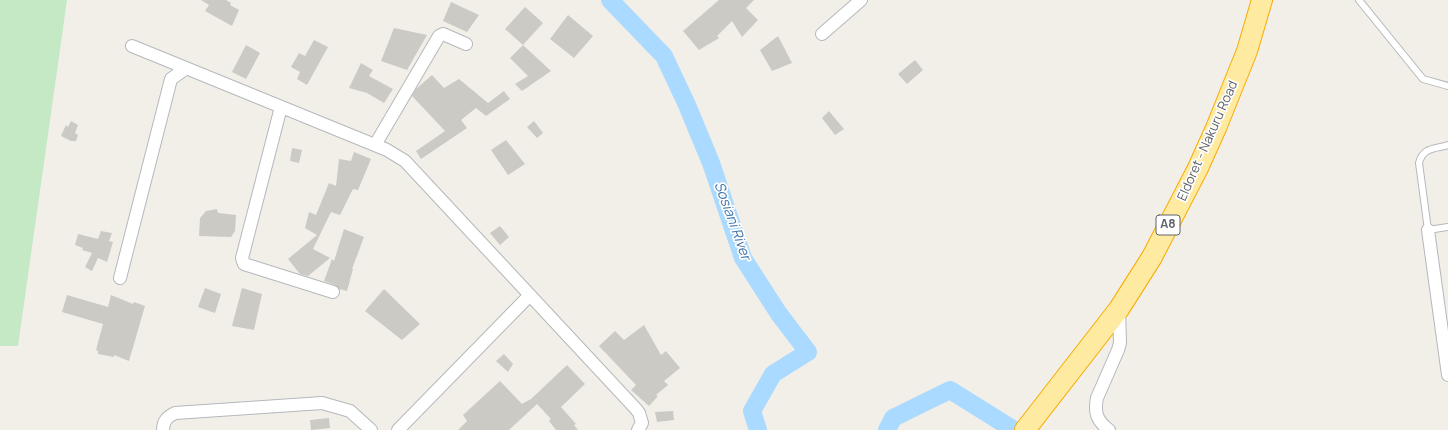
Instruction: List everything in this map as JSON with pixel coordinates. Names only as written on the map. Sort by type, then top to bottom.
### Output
[{"type":"highway","name":"Eldoret - Nakuru Road","points":[[1027,427],[1119,309],[1152,256],[1198,168],[1247,51],[1262,0]]},
{"type":"street","points":[[822,34],[861,0]]},
{"type":"street","points":[[375,146],[439,36],[443,34],[466,44]]},
{"type":"street","points":[[132,46],[185,69],[386,150],[405,161],[636,409],[642,423],[638,430]]},
{"type":"street","points":[[120,278],[171,79],[185,69]]},
{"type":"street","points":[[281,107],[242,258],[244,264],[333,292]]},
{"type":"street","points":[[1428,230],[1448,375]]},
{"type":"street","points":[[398,430],[530,295]]},
{"type":"street","points":[[1109,430],[1098,421],[1095,406],[1120,343],[1119,309]]},
{"type":"street","points":[[164,430],[164,423],[168,417],[175,413],[322,403],[350,411],[371,430]]},
{"type":"lane","points":[[1359,0],[1423,79],[1448,86]]},
{"type":"lane","points":[[1448,145],[1424,151],[1420,156],[1419,163],[1428,230],[1448,227]]},
{"type":"green space","points":[[0,0],[67,0],[18,346],[0,346]]},
{"type":"building","points":[[201,0],[226,0],[231,3],[230,5],[239,10],[232,26],[205,11],[209,5]]},
{"type":"building","points":[[719,0],[754,0],[746,8],[758,20],[742,37],[732,21],[717,36],[719,38],[699,50],[683,31]]},
{"type":"building","points":[[451,2],[479,15],[467,32],[443,21]]},
{"type":"building","points":[[525,7],[543,23],[523,45],[505,29]]},
{"type":"building","points":[[568,15],[593,36],[574,58],[550,39]]},
{"type":"building","points":[[394,28],[427,35],[407,70],[381,61]]},
{"type":"building","points":[[778,36],[792,63],[772,71],[760,50]]},
{"type":"building","points":[[314,40],[328,47],[307,85],[297,79],[300,72],[291,67],[299,53],[305,56]]},
{"type":"building","points":[[246,45],[260,53],[246,79],[232,72]]},
{"type":"building","points":[[523,45],[551,71],[522,91],[515,84],[528,76],[510,58]]},
{"type":"building","points":[[915,60],[923,70],[907,84],[898,74]]},
{"type":"building","points":[[361,63],[373,70],[369,76],[393,89],[384,103],[367,93],[349,88]]},
{"type":"building","points":[[432,75],[444,88],[459,79],[488,103],[504,91],[510,99],[486,116],[476,108],[461,120],[467,128],[421,159],[416,151],[445,131],[412,96],[416,89]]},
{"type":"building","points":[[829,111],[844,129],[835,135],[822,118]]},
{"type":"building","points":[[71,121],[78,125],[75,133],[78,135],[76,141],[71,141],[61,136],[66,125],[68,127]]},
{"type":"building","points":[[534,121],[543,133],[537,138],[527,127]]},
{"type":"building","points":[[506,140],[525,164],[508,175],[491,150]]},
{"type":"building","points":[[292,148],[302,150],[299,163],[290,161]]},
{"type":"building","points":[[354,152],[371,159],[358,190],[353,189],[340,215],[331,212],[313,249],[330,258],[308,276],[300,274],[288,259],[317,235],[305,228],[309,212],[316,215],[329,183],[336,186],[339,159],[351,161]]},
{"type":"building","points":[[217,209],[218,213],[236,215],[235,231],[231,237],[199,236],[200,218],[206,211]]},
{"type":"building","points":[[500,226],[509,237],[500,245],[490,233]]},
{"type":"building","points":[[344,229],[364,237],[352,269],[347,291],[339,289],[335,285],[324,281],[332,259],[334,261]]},
{"type":"building","points":[[101,231],[112,233],[109,241],[113,242],[107,262],[98,258],[92,271],[85,267],[92,253],[82,250],[83,248],[75,245],[78,234],[98,239]]},
{"type":"building","points":[[205,288],[221,294],[215,313],[198,307]]},
{"type":"building","points":[[242,288],[262,294],[254,330],[232,326]]},
{"type":"building","points":[[384,289],[420,324],[402,340],[365,311]]},
{"type":"building","points":[[67,295],[108,307],[111,295],[133,304],[134,302],[145,306],[129,361],[114,355],[114,357],[98,354],[98,351],[96,350],[103,324],[62,312]]},
{"type":"building","points":[[644,325],[661,355],[666,351],[680,368],[664,381],[668,385],[656,395],[658,396],[649,406],[631,390],[636,385],[599,346],[615,331],[624,340]]},
{"type":"building","points":[[504,354],[513,364],[508,372],[496,361]]},
{"type":"building","points":[[567,365],[585,384],[561,407],[576,424],[574,425],[578,430],[556,430],[549,421],[551,419],[537,404],[509,430],[458,430],[467,421],[463,415],[500,381],[522,404],[531,399]]},
{"type":"building","points":[[673,411],[674,420],[657,422],[655,412]]},
{"type":"building","points":[[329,418],[330,428],[311,430],[310,420]]},
{"type":"waterway","name":"Sosiani River","points":[[610,0],[664,56],[687,105],[711,163],[743,258],[779,314],[808,352],[773,374],[752,411],[758,430]]},
{"type":"waterway","name":"Sosiani River","points":[[887,430],[893,418],[950,390],[1014,430]]}]
